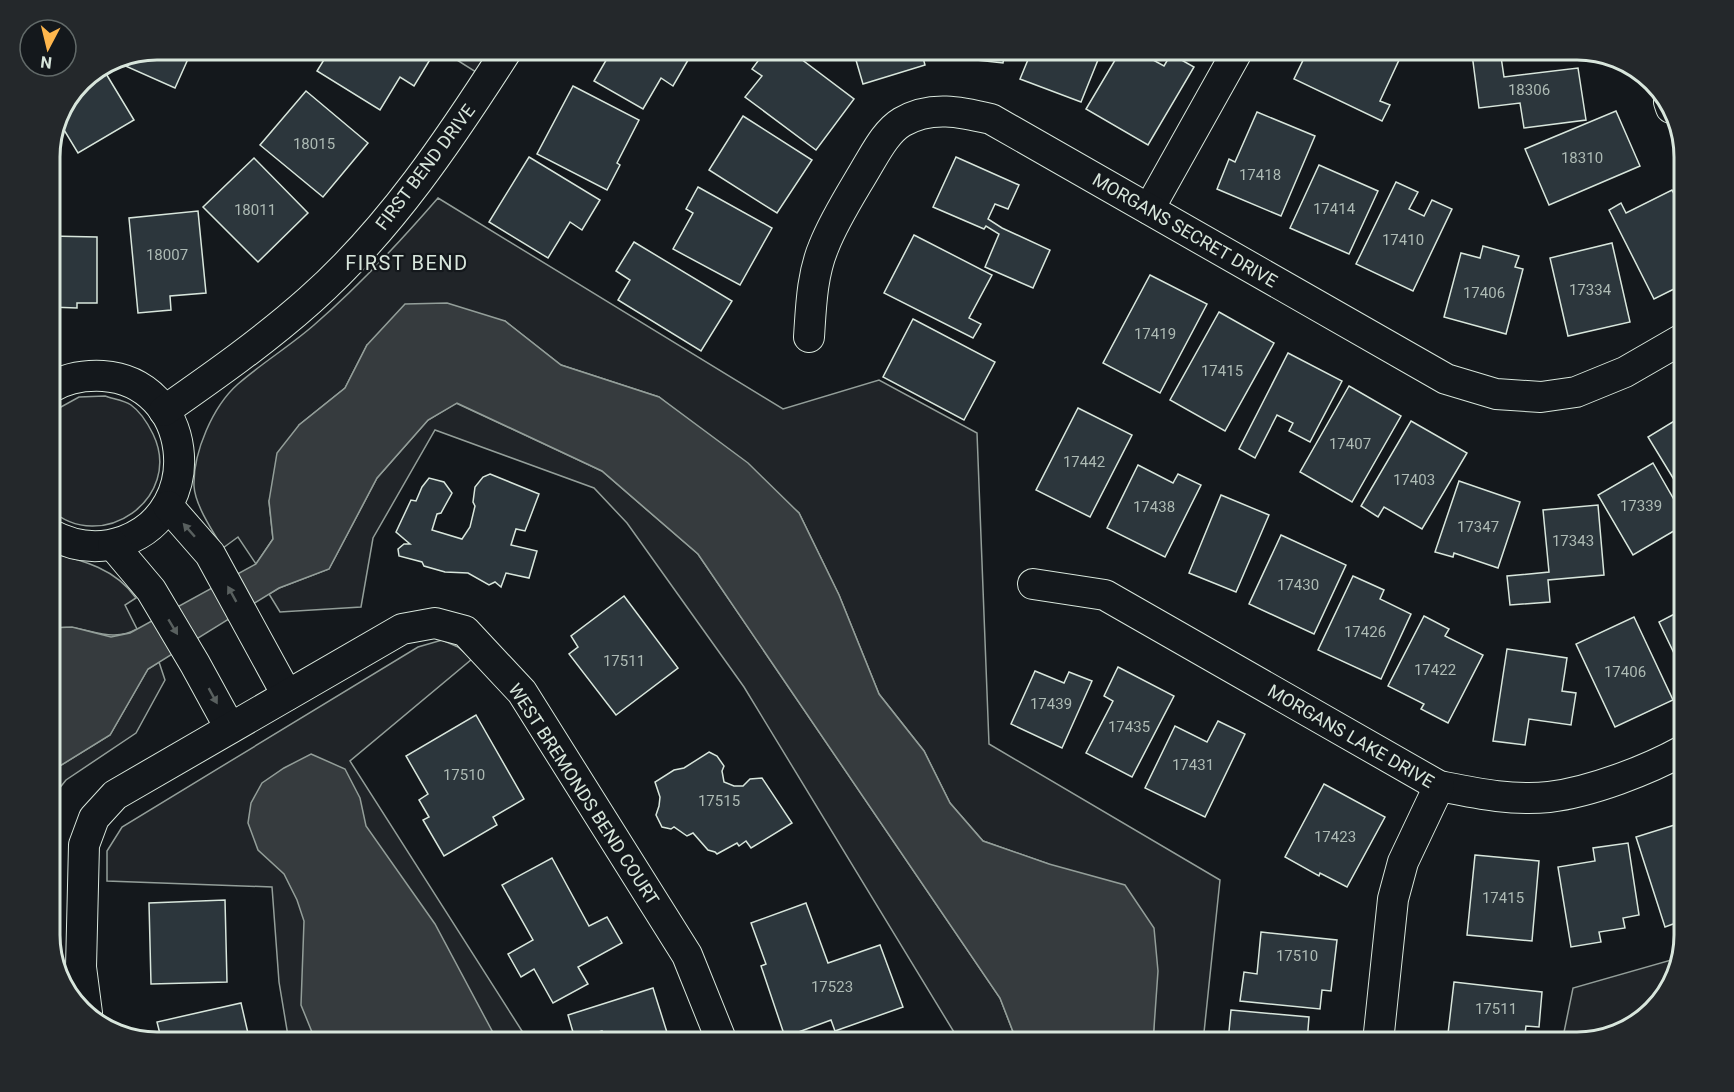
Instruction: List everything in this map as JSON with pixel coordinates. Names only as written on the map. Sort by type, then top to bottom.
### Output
[{"type":"street","name":"FIRST BEND DRIVE","points":[[164,411],[256,345],[311,299],[375,234],[450,138],[501,60]]},
{"type":"street","points":[[1149,209],[1232,60]]},
{"type":"street","name":"MORGANS SECRET DRIVE","points":[[809,337],[814,284],[823,247],[845,204],[884,140],[901,122],[932,111],[961,112],[991,119],[1446,379],[1496,394],[1541,397],[1576,392],[1625,372],[1674,344]]},
{"type":"street","points":[[60,384],[75,377],[91,375],[107,376],[140,388],[164,411],[176,433],[180,458],[178,483],[168,506],[154,523],[135,537],[113,545],[88,547],[60,540]]},
{"type":"street","points":[[168,506],[210,554],[287,695]]},
{"type":"street","points":[[113,545],[151,590],[230,728]]},
{"type":"street","name":"MORGANS LAKE DRIVE","points":[[1033,584],[1105,595],[1439,786],[1494,796],[1549,797],[1610,783],[1674,754]]},
{"type":"street","name":"WEST BREMONDS BEND COURT","points":[[85,1001],[81,967],[84,845],[94,818],[115,795],[402,628],[435,623],[465,631],[522,692],[681,945],[718,1032]]},
{"type":"street","points":[[1379,1032],[1394,899],[1403,862],[1439,786]]},
{"type":"shaded area","points":[[457,60],[488,60],[479,74]]},
{"type":"shaded area","points":[[438,198],[783,409],[879,380],[977,433],[989,744],[1220,880],[1204,1032],[1154,1032],[1154,1023],[1049,864],[983,841],[950,803],[924,751],[879,694],[839,595],[799,513],[659,397],[561,365],[505,321],[367,345],[345,388],[299,425],[269,501],[273,539],[256,564],[238,537],[223,548],[201,510],[194,486],[201,445],[220,404],[238,384],[305,333],[331,310],[393,248]]},
{"type":"shaded area","points":[[447,303],[505,321],[561,365],[659,397],[748,463],[799,513],[839,595],[879,694],[924,751],[950,803],[983,841],[1049,864],[1125,885],[1154,928],[1158,971],[1154,1032],[1013,1032],[1000,998],[698,554],[602,471],[457,403],[428,420],[377,478],[329,569],[279,588],[148,669],[110,735],[60,766],[60,628],[72,627],[111,637],[130,633],[256,564],[273,539],[269,501],[277,453],[299,425],[345,388],[367,345],[405,304]]},
{"type":"shaded area","points":[[105,396],[128,403],[138,411],[153,434],[160,458],[157,479],[147,498],[132,513],[113,523],[92,526],[70,522],[60,516],[60,407],[79,397]]},
{"type":"shaded area","points":[[456,403],[602,471],[698,554],[1000,998],[1013,1032],[954,1032],[744,687],[627,523],[594,488],[435,430],[373,538],[361,607],[280,612],[269,594],[329,569],[377,478],[428,420]]},
{"type":"shaded area","points":[[60,555],[98,567],[109,573],[128,588],[136,598],[125,605],[137,629],[129,633],[114,635],[75,628],[60,628]]},
{"type":"shaded area","points":[[442,640],[458,647],[472,659],[350,761],[523,1032],[287,1032],[279,982],[272,887],[107,881],[107,851],[122,827],[418,647]]},
{"type":"shaded area","points":[[159,662],[165,680],[136,733],[66,780],[60,788],[60,766],[110,735],[148,669]]},
{"type":"shaded area","points":[[311,754],[345,769],[360,798],[366,826],[435,924],[493,1032],[312,1032],[301,1005],[304,921],[284,874],[258,850],[248,823],[251,803],[262,783]]},
{"type":"shaded area","points":[[1671,960],[1661,983],[1646,1004],[1625,1019],[1602,1029],[1564,1032],[1573,988]]},
{"type":"building","points":[[157,60],[188,60],[175,88],[125,66]]},
{"type":"building","points":[[324,60],[430,60],[414,86],[400,77],[380,110],[317,71]]},
{"type":"building","points":[[606,60],[688,60],[673,86],[661,78],[643,109],[594,81]]},
{"type":"building","points":[[759,60],[802,60],[854,99],[816,150],[745,97],[762,76],[752,69]]},
{"type":"building","points":[[856,60],[924,60],[925,65],[863,84]]},
{"type":"building","points":[[976,60],[1003,60],[1003,63]]},
{"type":"building","points":[[1028,60],[1098,60],[1081,102],[1020,79]]},
{"type":"building","points":[[1115,60],[1153,60],[1164,66],[1168,60],[1182,60],[1194,67],[1148,145],[1086,109]]},
{"type":"building","points":[[1303,60],[1399,60],[1380,101],[1390,105],[1382,121],[1294,79]]},
{"type":"building","points":[[1473,60],[1501,60],[1504,77],[1578,68],[1586,120],[1524,128],[1520,103],[1479,108]]},
{"type":"building","points":[[106,74],[134,120],[78,153],[64,130],[67,120],[76,103],[88,88]]},
{"type":"building","points":[[573,86],[639,120],[617,163],[620,165],[607,190],[537,154]]},
{"type":"building","points":[[306,91],[368,143],[323,197],[260,145]]},
{"type":"building","points":[[1616,111],[1640,166],[1549,205],[1525,149]]},
{"type":"building","points":[[1257,112],[1315,136],[1281,216],[1217,189],[1229,159],[1235,162]]},
{"type":"building","points":[[743,116],[812,160],[777,213],[709,170]]},
{"type":"building","points":[[529,157],[600,200],[582,230],[570,222],[548,258],[489,222]]},
{"type":"building","points":[[956,157],[1019,185],[1008,209],[995,204],[988,219],[1050,250],[1033,288],[985,267],[999,234],[986,226],[984,229],[933,207]]},
{"type":"building","points":[[254,158],[308,213],[258,262],[203,207]]},
{"type":"building","points":[[1319,165],[1378,191],[1349,254],[1290,228]]},
{"type":"building","points":[[1396,182],[1418,192],[1409,209],[1424,216],[1432,200],[1452,209],[1413,291],[1356,264]]},
{"type":"building","points":[[698,187],[772,228],[740,285],[673,249],[693,213],[686,209]]},
{"type":"building","points":[[1672,190],[1674,194],[1674,289],[1654,299],[1609,210],[1621,203],[1626,213]]},
{"type":"building","points":[[198,211],[206,293],[170,296],[171,310],[138,313],[129,218]]},
{"type":"building","points":[[914,235],[992,275],[969,318],[981,324],[973,338],[884,293]]},
{"type":"building","points":[[60,236],[97,237],[97,303],[77,303],[77,308],[60,307]]},
{"type":"building","points":[[634,242],[732,301],[701,351],[618,300],[630,280],[616,271]]},
{"type":"building","points":[[1612,243],[1630,322],[1568,336],[1550,258]]},
{"type":"building","points":[[1483,246],[1519,256],[1515,267],[1523,269],[1506,334],[1444,317],[1461,253],[1480,258]]},
{"type":"building","points":[[1150,275],[1207,304],[1160,393],[1103,363]]},
{"type":"building","points":[[1219,312],[1274,343],[1225,431],[1170,400]]},
{"type":"building","points":[[913,319],[995,362],[964,420],[883,377]]},
{"type":"building","points":[[1288,353],[1342,381],[1310,442],[1289,431],[1293,423],[1277,415],[1255,458],[1239,449]]},
{"type":"building","points":[[1349,386],[1401,416],[1352,502],[1300,472]]},
{"type":"building","points":[[1078,408],[1132,435],[1090,517],[1036,490]]},
{"type":"building","points":[[1411,421],[1467,453],[1422,529],[1384,507],[1378,517],[1361,506]]},
{"type":"building","points":[[1674,421],[1674,480],[1648,437]]},
{"type":"building","points":[[1653,463],[1674,500],[1674,531],[1633,555],[1598,495]]},
{"type":"building","points":[[1138,465],[1173,483],[1178,474],[1201,485],[1165,557],[1107,528]]},
{"type":"building","points":[[490,474],[539,494],[525,531],[516,529],[511,545],[537,551],[529,578],[506,573],[501,587],[495,582],[489,585],[468,573],[445,572],[424,566],[422,562],[399,556],[398,549],[404,544],[410,544],[396,532],[411,500],[416,501],[429,478],[444,482],[452,493],[441,513],[437,514],[432,530],[462,539],[470,527],[475,506],[473,502],[475,487],[483,477]]},
{"type":"building","points":[[1459,481],[1520,502],[1498,568],[1454,553],[1453,557],[1435,552]]},
{"type":"building","points":[[1221,495],[1269,515],[1236,592],[1189,573]]},
{"type":"building","points":[[1598,505],[1604,575],[1548,580],[1550,602],[1510,605],[1507,576],[1549,572],[1543,510]]},
{"type":"building","points":[[1281,535],[1346,565],[1314,634],[1249,604]]},
{"type":"building","points":[[1353,576],[1384,590],[1380,599],[1411,614],[1381,679],[1318,650]]},
{"type":"building","points":[[624,596],[678,668],[616,715],[569,654],[578,647],[571,636]]},
{"type":"building","points":[[1674,614],[1674,653],[1659,622]]},
{"type":"building","points":[[1424,616],[1449,629],[1445,636],[1483,655],[1448,723],[1421,709],[1424,704],[1388,686]]},
{"type":"building","points":[[1634,617],[1673,700],[1615,727],[1576,644]]},
{"type":"building","points":[[1507,649],[1567,658],[1562,691],[1576,693],[1571,725],[1529,719],[1525,745],[1493,741]]},
{"type":"building","points":[[1118,667],[1174,696],[1132,777],[1086,753],[1113,701],[1104,696]]},
{"type":"building","points":[[1035,671],[1064,683],[1069,672],[1092,681],[1062,748],[1011,724]]},
{"type":"building","points":[[476,715],[524,799],[493,817],[497,825],[444,856],[423,820],[429,817],[419,800],[428,794],[406,756]]},
{"type":"building","points":[[1218,721],[1245,734],[1205,817],[1145,788],[1175,726],[1207,742]]},
{"type":"building","points":[[709,752],[717,756],[724,766],[722,771],[724,782],[734,786],[743,786],[750,779],[762,778],[792,823],[751,848],[746,841],[739,846],[737,843],[717,854],[708,850],[693,833],[687,836],[674,827],[671,829],[662,827],[656,815],[660,797],[655,782],[674,770],[684,768]]},
{"type":"building","points":[[1324,784],[1385,817],[1347,887],[1320,873],[1319,876],[1285,857]]},
{"type":"building","points":[[1674,825],[1674,924],[1665,927],[1636,837]]},
{"type":"building","points":[[1628,843],[1639,915],[1623,918],[1625,928],[1599,932],[1601,942],[1571,947],[1558,867],[1595,861],[1593,848]]},
{"type":"building","points":[[1475,855],[1539,861],[1532,941],[1467,935]]},
{"type":"building","points":[[552,858],[589,926],[607,917],[622,943],[578,967],[588,984],[553,1003],[534,969],[521,977],[508,954],[533,940],[502,885]]},
{"type":"building","points":[[225,900],[227,982],[151,984],[149,903]]},
{"type":"building","points":[[806,903],[828,963],[880,945],[903,1007],[835,1031],[831,1020],[799,1032],[783,1032],[761,966],[766,964],[751,923]]},
{"type":"building","points":[[1261,932],[1337,940],[1331,991],[1322,990],[1320,1009],[1240,1001],[1244,972],[1257,974]]},
{"type":"building","points":[[1454,982],[1542,992],[1539,1027],[1526,1026],[1525,1032],[1448,1032]]},
{"type":"building","points":[[653,988],[667,1032],[573,1032],[568,1015]]},
{"type":"building","points":[[241,1003],[248,1032],[160,1032],[157,1022]]},
{"type":"building","points":[[1231,1010],[1309,1017],[1308,1032],[1229,1032]]},
{"type":"district","name":"FIRST BEND","points":[[407,263]]}]
